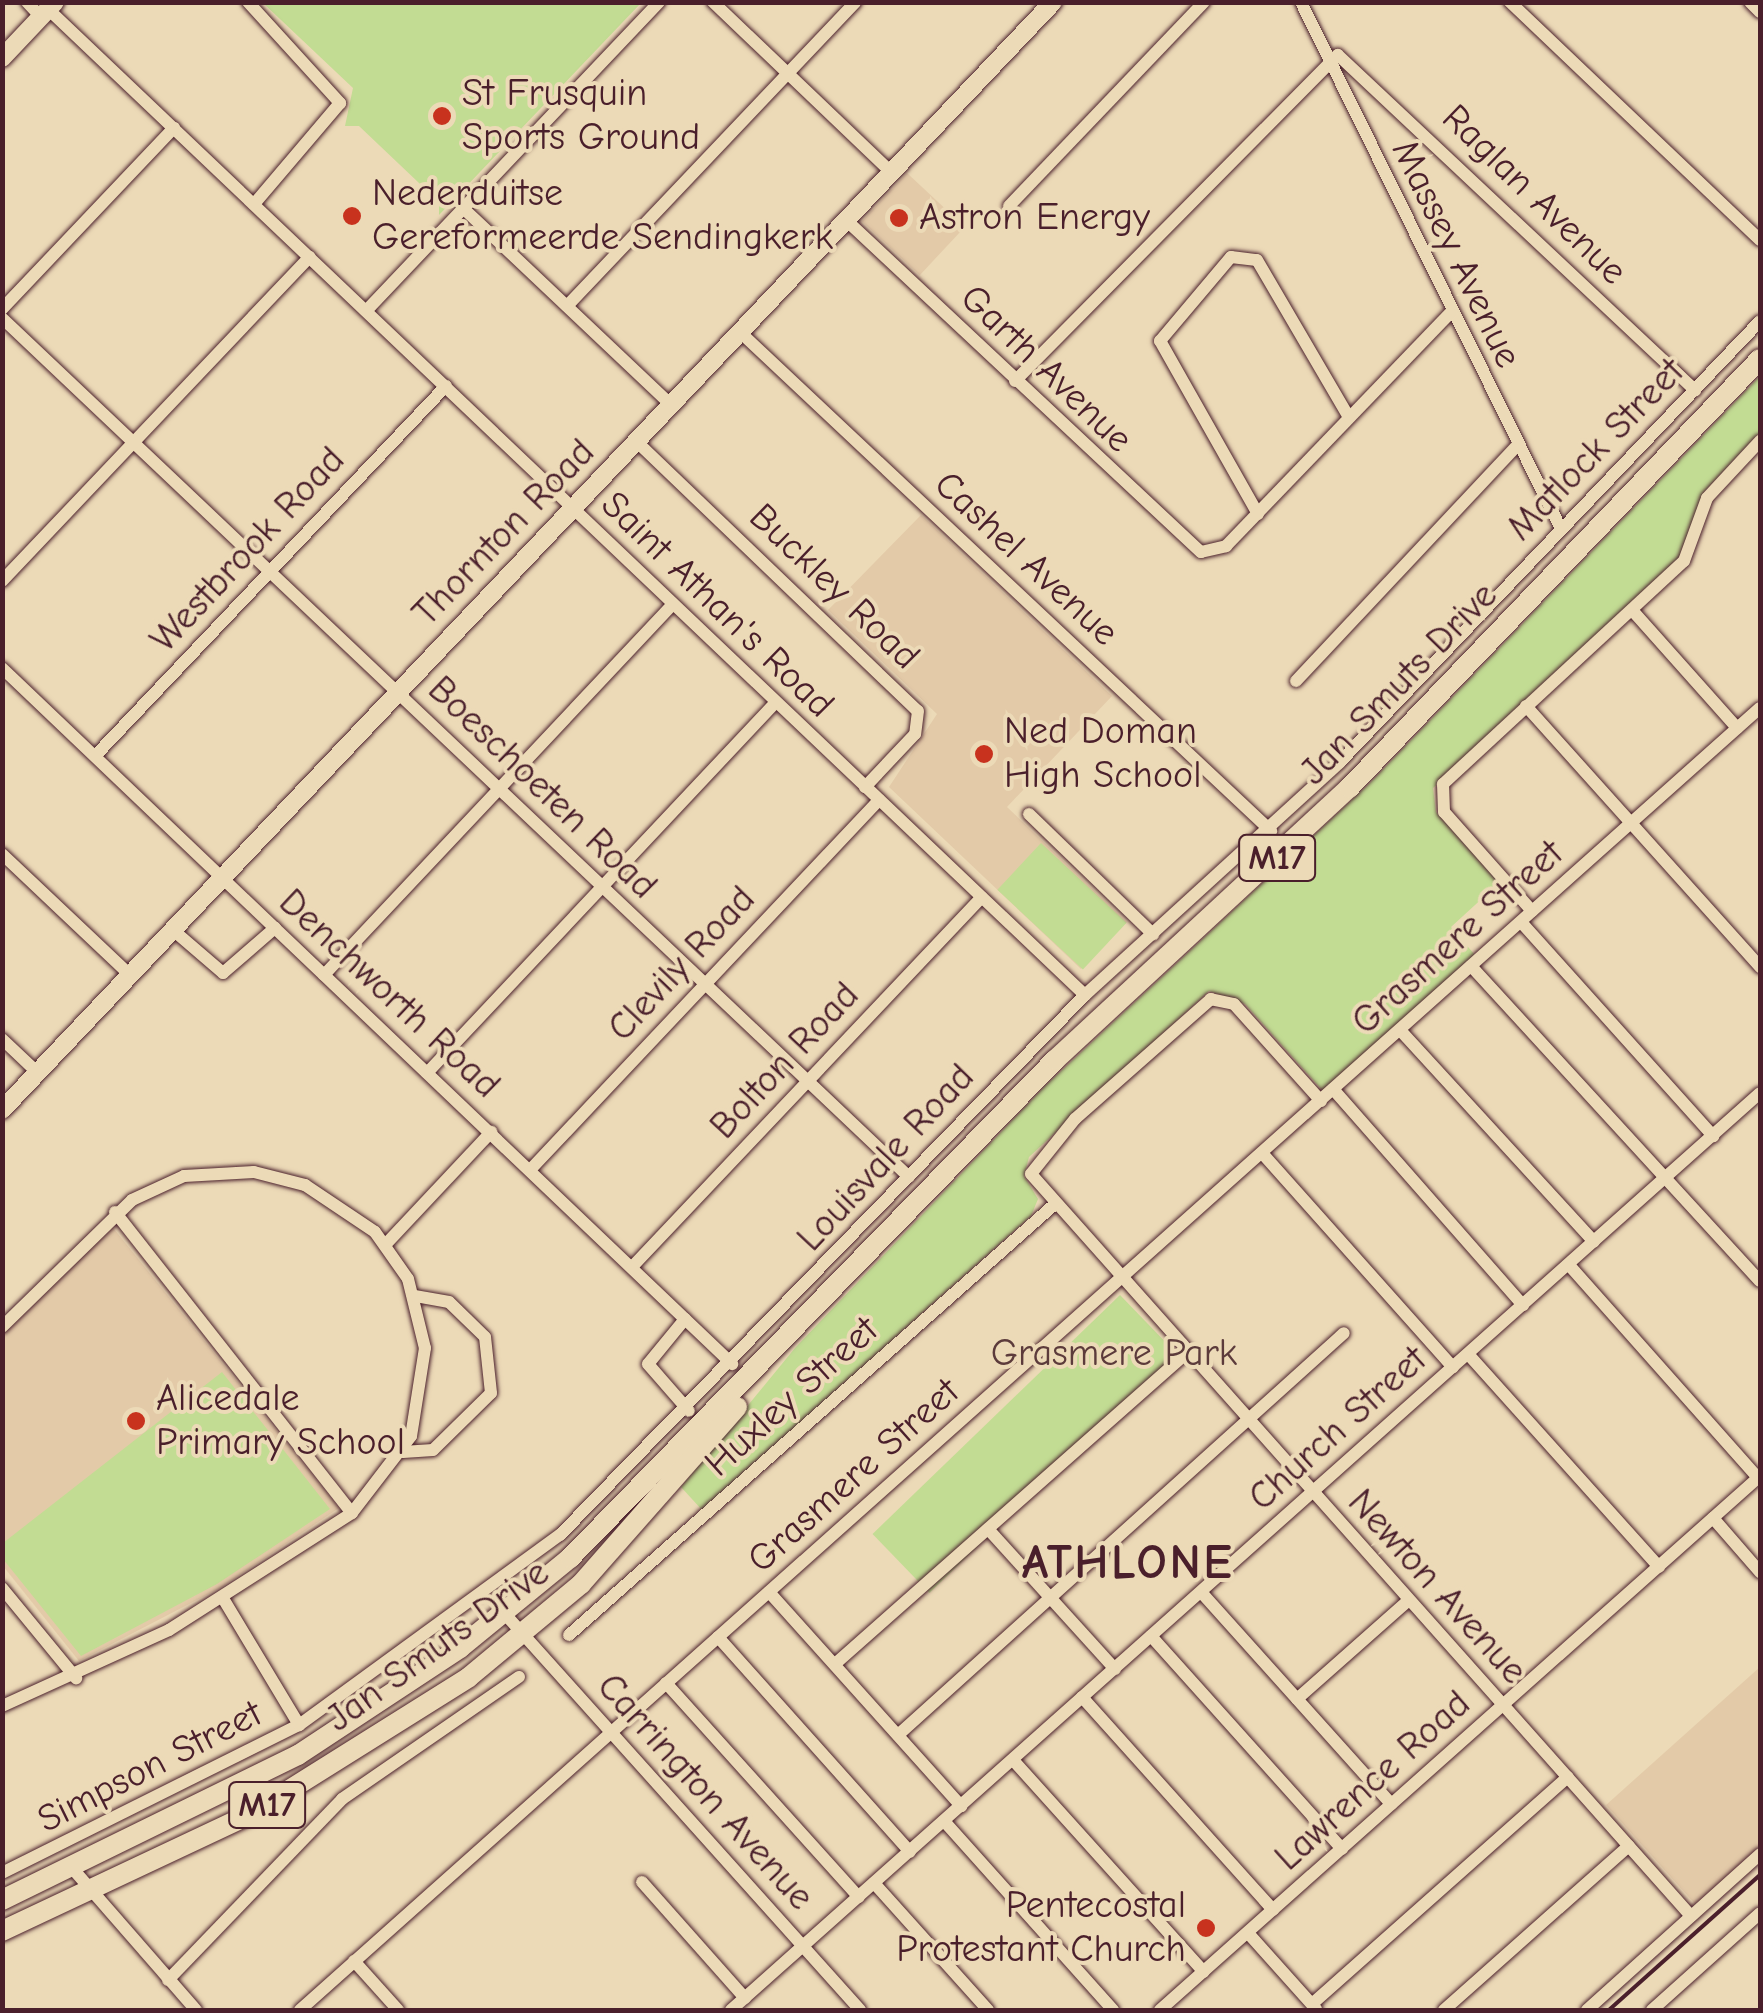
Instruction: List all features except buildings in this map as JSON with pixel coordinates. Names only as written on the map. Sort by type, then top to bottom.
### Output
[{"type":"main road","name":"Jan Smuts Drive","points":[[2,1900],[73,1869],[298,1755],[505,1614],[783,1346],[1055,1060],[1350,788],[1760,360]]},
{"type":"main road","name":"Jan Smuts Drive","points":[[2,1931],[88,1893],[308,1782],[524,1636],[636,1526],[783,1346]]},
{"type":"street","name":"Saint Athan's Road","points":[[27,2],[48,9],[1085,995]]},
{"type":"street","points":[[248,2],[340,103],[254,204]]},
{"type":"street","points":[[366,310],[659,2]]},
{"type":"street","points":[[713,2],[892,172]]},
{"type":"street","points":[[567,306],[855,2]]},
{"type":"street","name":"Thornton Road","points":[[2,1110],[1052,2]]},
{"type":"street","points":[[1009,206],[1204,2]]},
{"type":"street","name":"Massey Avenue","points":[[1301,2],[1516,447],[1561,529]]},
{"type":"street","points":[[1510,2],[1760,240]]},
{"type":"street","points":[[1750,2],[1760,12]]},
{"type":"street","points":[[2,58],[48,9]]},
{"type":"street","points":[[1015,381],[1327,56]]},
{"type":"street","name":"Raglan Avenue","points":[[1327,56],[1349,60],[1695,390]]},
{"type":"street","points":[[2,309],[174,128]]},
{"type":"street","points":[[464,209],[671,405]]},
{"type":"street","name":"Garth Avenue","points":[[846,220],[1188,545],[1209,553],[1258,514]]},
{"type":"street","points":[[1348,416],[1244,252],[1161,335],[1258,514],[1451,312]]},
{"type":"street","points":[[2,580],[310,257]]},
{"type":"street","name":"Boeschoeten Road","points":[[2,318],[909,1177]]},
{"type":"street","name":"Matlock Street","points":[[1085,995],[1271,831],[1760,321]]},
{"type":"street","name":"Cashel Avenue","points":[[740,332],[1271,831]]},
{"type":"street","name":"Westbrook Road","points":[[95,756],[446,386]]},
{"type":"street","name":"Buckley Road","points":[[636,441],[918,710],[915,734],[866,787]]},
{"type":"street","points":[[1296,681],[1516,447]]},
{"type":"street","points":[[1532,911],[1439,796],[1526,706],[1689,556],[1707,498],[1757,452]]},
{"type":"street","points":[[324,975],[673,604]]},
{"type":"street","points":[[1632,610],[1738,728]]},
{"type":"street","name":"Denchworth Road","points":[[2,668],[732,1364]]},
{"type":"street","points":[[427,1073],[776,702]]},
{"type":"street","points":[[1526,706],[1760,967]]},
{"type":"street","name":"Grasmere Street","points":[[300,2010],[1760,708]]},
{"type":"street","name":"Clevily Road","points":[[530,1170],[879,800]]},
{"type":"street","points":[[1029,814],[1153,934]]},
{"type":"street","points":[[2,854],[130,975]]},
{"type":"street","name":"Bolton Road","points":[[632,1267],[982,897]]},
{"type":"street","points":[[1520,922],[1713,1136]]},
{"type":"street","points":[[172,930],[224,974],[275,928]]},
{"type":"street","points":[[1471,966],[1760,1281]]},
{"type":"street","name":"Louisvale Road","points":[[732,1364],[1085,995]]},
{"type":"street","name":"Newton Avenue","points":[[1320,1101],[1234,1004],[1211,999],[1035,1160],[1033,1179],[1692,1916]]},
{"type":"street","points":[[1400,1030],[1594,1242]]},
{"type":"street","points":[[2,1039],[38,1072]]},
{"type":"street","points":[[1333,1089],[1523,1306]]},
{"type":"street","name":"Church Street","points":[[732,2010],[1713,1136],[1758,1102]]},
{"type":"street","points":[[386,1244],[491,1132]]},
{"type":"street","points":[[1262,1153],[1453,1367]]},
{"type":"street","points":[[2,1706],[76,1678],[224,1600],[352,1513],[403,1452],[424,1384],[414,1296],[386,1244],[336,1200],[254,1172],[184,1176],[115,1212],[4,1324]]},
{"type":"street","name":"Huxley Street","points":[[569,1635],[1055,1204]]},
{"type":"street","points":[[115,1212],[352,1513]]},
{"type":"street","points":[[1568,1265],[1759,1477]]},
{"type":"street","points":[[403,1452],[433,1450],[491,1392],[484,1337],[449,1302],[414,1296]]},
{"type":"street","points":[[685,1319],[648,1364],[689,1411]]},
{"type":"street","points":[[898,1735],[1344,1333]]},
{"type":"street","points":[[835,1664],[1188,1352]]},
{"type":"street","points":[[1468,1354],[1659,1567]]},
{"type":"street","name":"Simpson Street","points":[[2,1873],[300,1726],[502,1584],[689,1411],[732,1364]]},
{"type":"street","name":"Lawrence Road","points":[[1160,2010],[1759,1477]]},
{"type":"street","points":[[1713,1518],[1760,1572]]},
{"type":"street","points":[[988,1529],[1114,1669]]},
{"type":"street","points":[[2,1588],[76,1678]]},
{"type":"street","points":[[769,1592],[961,1806]]},
{"type":"street","points":[[1201,1592],[1392,1804]]},
{"type":"street","points":[[224,1600],[300,1726]]},
{"type":"street","points":[[1297,1699],[1408,1600]]},
{"type":"street","name":"Carrington Avenue","points":[[505,1614],[860,2010]]},
{"type":"street","points":[[1151,1636],[1342,1849]]},
{"type":"street","points":[[718,1637],[910,1852]]},
{"type":"street","points":[[168,1980],[342,1799],[519,1677]]},
{"type":"street","points":[[666,1683],[859,1897]]},
{"type":"street","points":[[1082,1698],[1273,1910]]},
{"type":"street","points":[[1013,1760],[1204,1972]]},
{"type":"street","points":[[1248,1933],[1315,2008],[1568,1778]]},
{"type":"street","points":[[944,1821],[1113,2010]]},
{"type":"street","points":[[1444,2010],[1629,1846]]},
{"type":"street","points":[[1588,2010],[1760,1854]]},
{"type":"street","points":[[73,1869],[88,1893],[196,2010]]},
{"type":"street","points":[[642,1882],[745,1998]]},
{"type":"street","points":[[874,1883],[988,2010]]},
{"type":"street","points":[[1652,2010],[1760,1914]]},
{"type":"street","points":[[354,1961],[398,2010]]},
{"type":"shaded area","points":[[907,173],[965,227],[920,275],[862,221]]},
{"type":"shaded area","name":"Ned Doman High School","points":[[921,515],[1112,696],[1007,807],[1127,922],[1081,969],[889,787],[937,714],[828,610]]},
{"type":"shaded area","name":"Alicedale Primary School","points":[[110,1224],[339,1508],[220,1588],[79,1661],[3,1566],[2,1334]]},
{"type":"shaded area","points":[[1760,1667],[1760,1847],[1696,1905],[1606,1805]]},
{"type":"green space","name":"St Frusquin Sports Ground","points":[[263,3],[641,3],[439,215],[439,202],[359,126],[345,126],[353,88]]},
{"type":"green space","points":[[1760,376],[1760,432],[1705,491],[1678,560],[1433,788],[1436,812],[1499,883],[1451,927],[1475,955],[1323,1091],[1245,1004],[1209,991],[1029,1157],[1024,1176],[1038,1199],[1031,1216],[702,1510],[681,1487],[795,1348],[1045,1086],[1370,783]]},
{"type":"green space","points":[[1041,843],[1127,923],[1083,970],[997,890]]},
{"type":"green space","name":"Grasmere Park","points":[[1120,1295],[1177,1354],[930,1593],[873,1534]]},
{"type":"green space","points":[[222,1372],[330,1509],[217,1584],[81,1656],[3,1559],[3,1543]]},
{"type":"railway","points":[[1609,2010],[1760,1875]]},
{"type":"place","name":"St Frusquin Sports Ground","points":[[442,116]]},
{"type":"place","name":"Nederduitse Gereformeerde Sendingkerk","points":[[352,216]]},
{"type":"place","name":"Astron Energy","points":[[899,218]]},
{"type":"place","name":"Ned Doman High School","points":[[984,754]]},
{"type":"place","name":"Alicedale Primary School","points":[[136,1421]]},
{"type":"place","name":"Pentecostal Protestant Church","points":[[1206,1928]]},
{"type":"district","name":"ATHLONE","points":[[1128,1563]]}]
